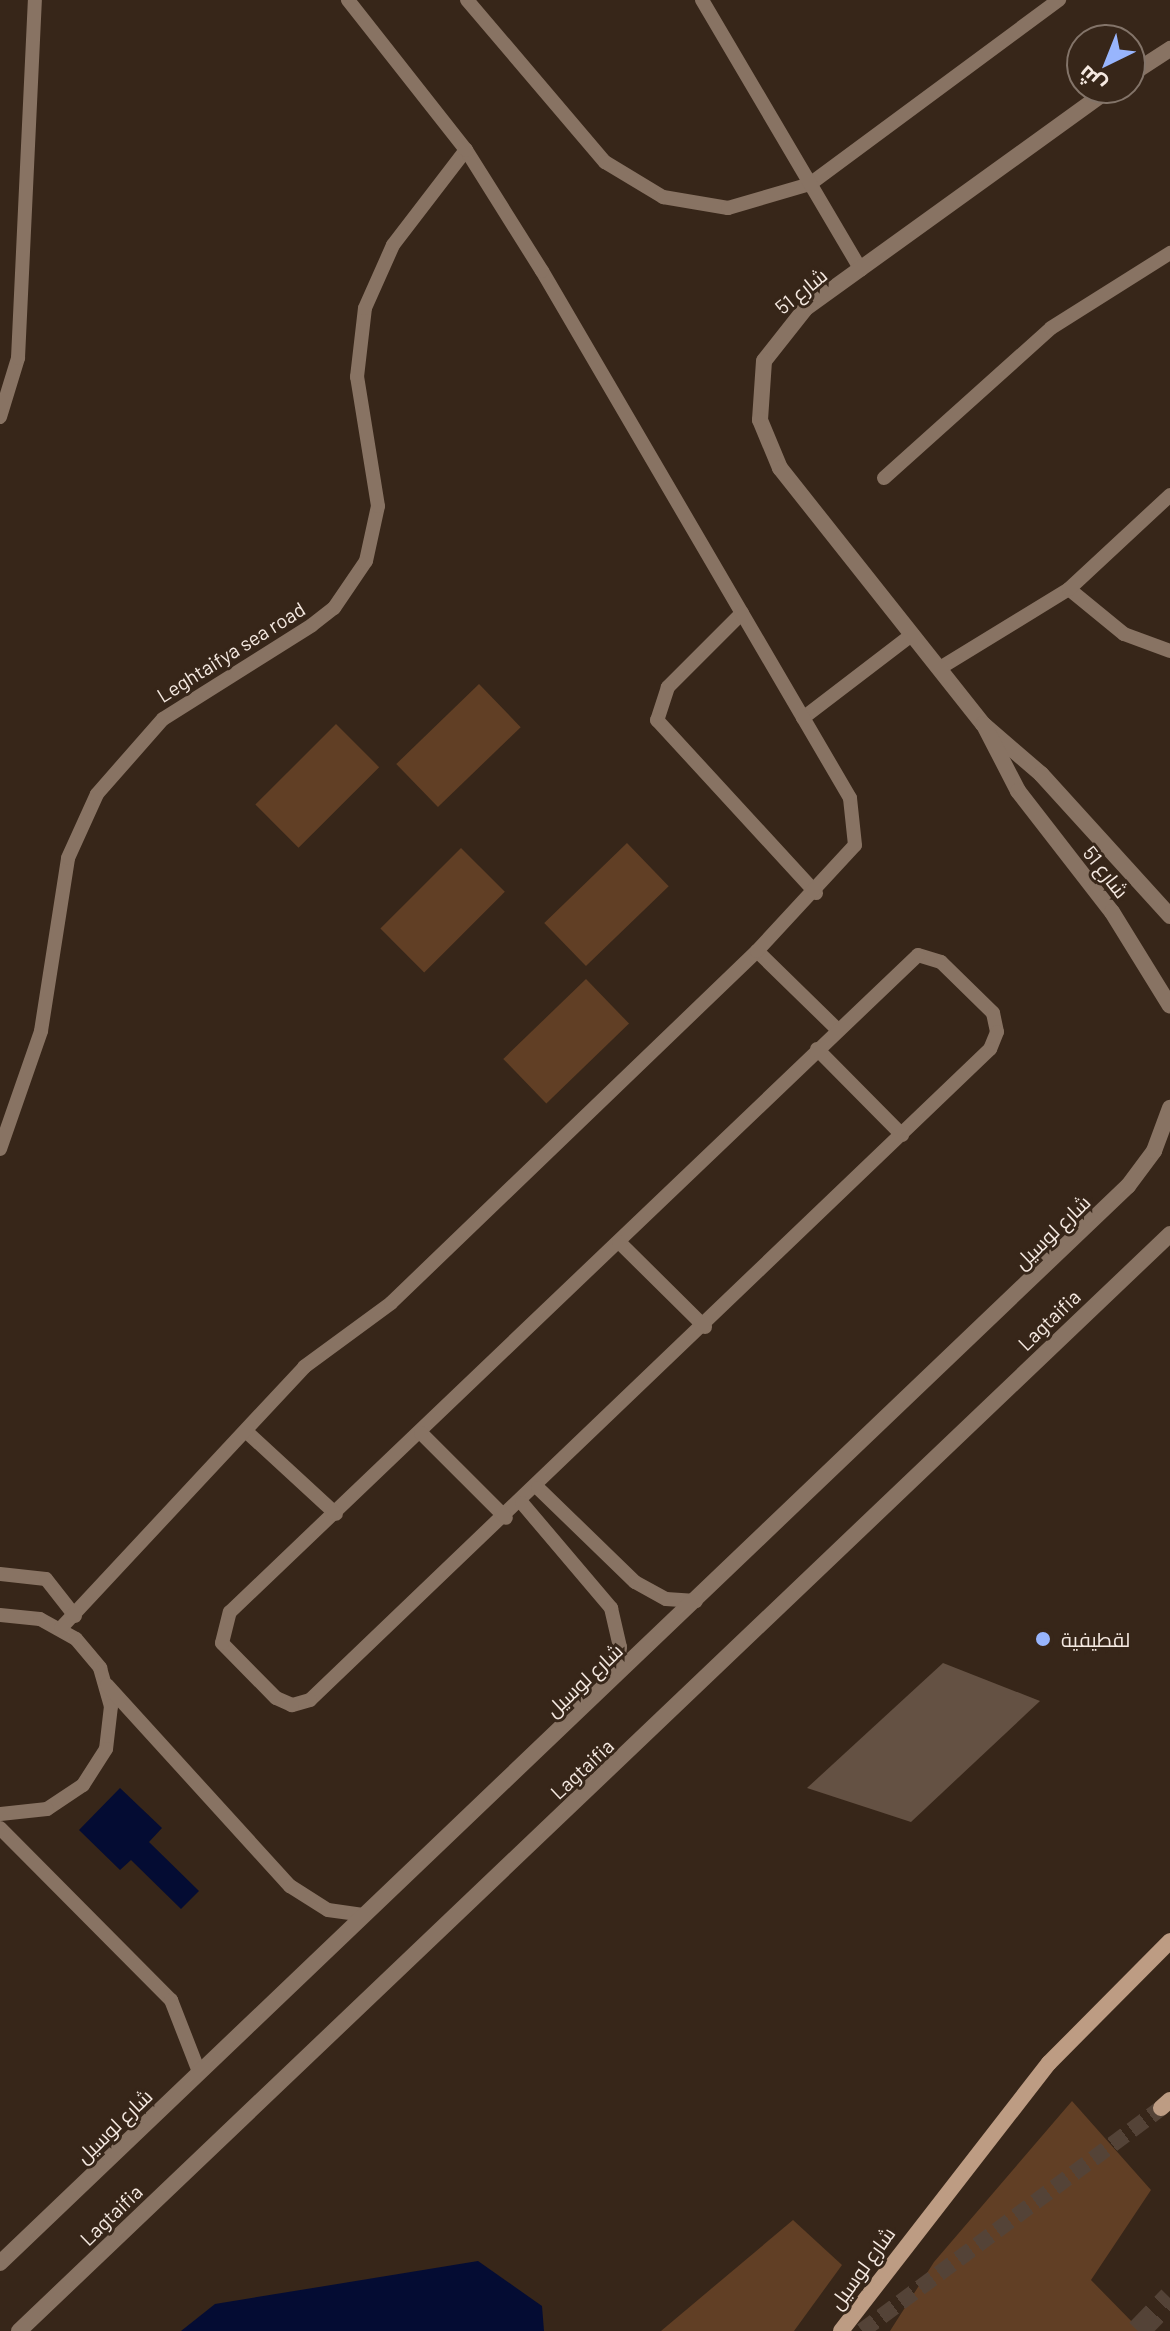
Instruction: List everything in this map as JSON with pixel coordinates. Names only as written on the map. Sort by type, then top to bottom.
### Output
[{"type":"street","points":[[1146,65],[1170,49]]},
{"type":"street","name":"شارع 51","points":[[1089,104],[861,270],[779,336],[764,361],[760,420],[780,468],[983,724],[1018,791],[1112,912],[1170,1006]]},
{"type":"street","name":"شارع 51","points":[[983,724],[1041,774],[1170,916]]},
{"type":"street","name":"شارع لوسيل","points":[[0,2263],[697,1601],[1128,1186],[1154,1151],[1170,1108]]},
{"type":"street","name":"Lagtaifia","points":[[19,2331],[1170,1234]]},
{"type":"street","name":"شارع لوسيل","points":[[841,2331],[1049,2063],[1170,1941]]},
{"type":"lane","points":[[0,417],[18,358],[35,0]]},
{"type":"lane","points":[[61,1628],[249,1434],[304,1367],[391,1303],[816,893],[848,859],[858,829],[850,798],[466,150],[348,0]]},
{"type":"lane","points":[[467,0],[582,138],[632,183],[663,197],[728,208],[810,184],[1059,0]]},
{"type":"lane","points":[[702,0],[861,270]]},
{"type":"lane","name":"Leghtaifya sea road","points":[[0,1149],[41,1031],[68,858],[97,794],[163,719],[323,617],[366,561],[378,506],[357,377],[365,308],[393,245],[466,150]]},
{"type":"lane","points":[[884,478],[1051,328],[1170,253]]},
{"type":"lane","points":[[940,668],[1069,589],[1170,495]]},
{"type":"lane","points":[[1069,589],[1124,634],[1170,651]]},
{"type":"lane","points":[[742,613],[668,687],[657,720],[816,893]]},
{"type":"lane","points":[[803,718],[913,634]]},
{"type":"lane","points":[[757,951],[837,1029]]},
{"type":"lane","points":[[918,955],[941,962],[993,1013],[997,1032],[990,1049],[705,1327],[538,1488],[310,1700],[292,1705],[228,1653],[220,1631],[230,1612],[421,1433],[837,1029],[918,955]]},
{"type":"lane","points":[[817,1049],[902,1135]]},
{"type":"lane","points":[[619,1242],[705,1327]]},
{"type":"lane","points":[[421,1433],[506,1518]]},
{"type":"lane","points":[[249,1434],[336,1514]]},
{"type":"lane","points":[[538,1488],[635,1582],[666,1599],[697,1601]]},
{"type":"lane","points":[[522,1503],[611,1608],[620,1647],[613,1681]]},
{"type":"lane","points":[[0,1574],[46,1579],[75,1616]]},
{"type":"lane","points":[[0,1615],[61,1628],[89,1652],[107,1685],[290,1886],[328,1910],[365,1915]]},
{"type":"lane","points":[[0,1814],[47,1809],[83,1785],[111,1728],[107,1685]]},
{"type":"lane","points":[[0,1828],[171,2000],[199,2072]]},
{"type":"shaded area","points":[[479,684],[521,727],[438,807],[396,764]]},
{"type":"shaded area","points":[[336,724],[379,767],[299,848],[255,805]]},
{"type":"shaded area","points":[[627,843],[669,886],[586,966],[544,923]]},
{"type":"shaded area","points":[[461,848],[505,892],[424,972],[380,929]]},
{"type":"shaded area","points":[[586,979],[629,1024],[546,1103],[503,1059]]},
{"type":"shaded area","points":[[1072,2101],[1151,2190],[1091,2280],[1141,2331],[890,2331],[934,2262]]},
{"type":"shaded area","points":[[793,2220],[842,2265],[794,2331],[661,2331]]},
{"type":"water","points":[[120,1788],[162,1828],[149,1842],[199,1891],[181,1909],[131,1860],[120,1870],[79,1830]]},
{"type":"water","points":[[478,2261],[542,2306],[544,2331],[181,2331],[215,2304]]},
{"type":"building","points":[[943,1663],[1040,1701],[911,1822],[807,1788]]},
{"type":"tunnel","points":[[862,2331],[1161,2108]]},
{"type":"tunnel","points":[[1138,2331],[1170,2298]]},
{"type":"place","name":"لقطيفية","points":[[1043,1639]]}]
